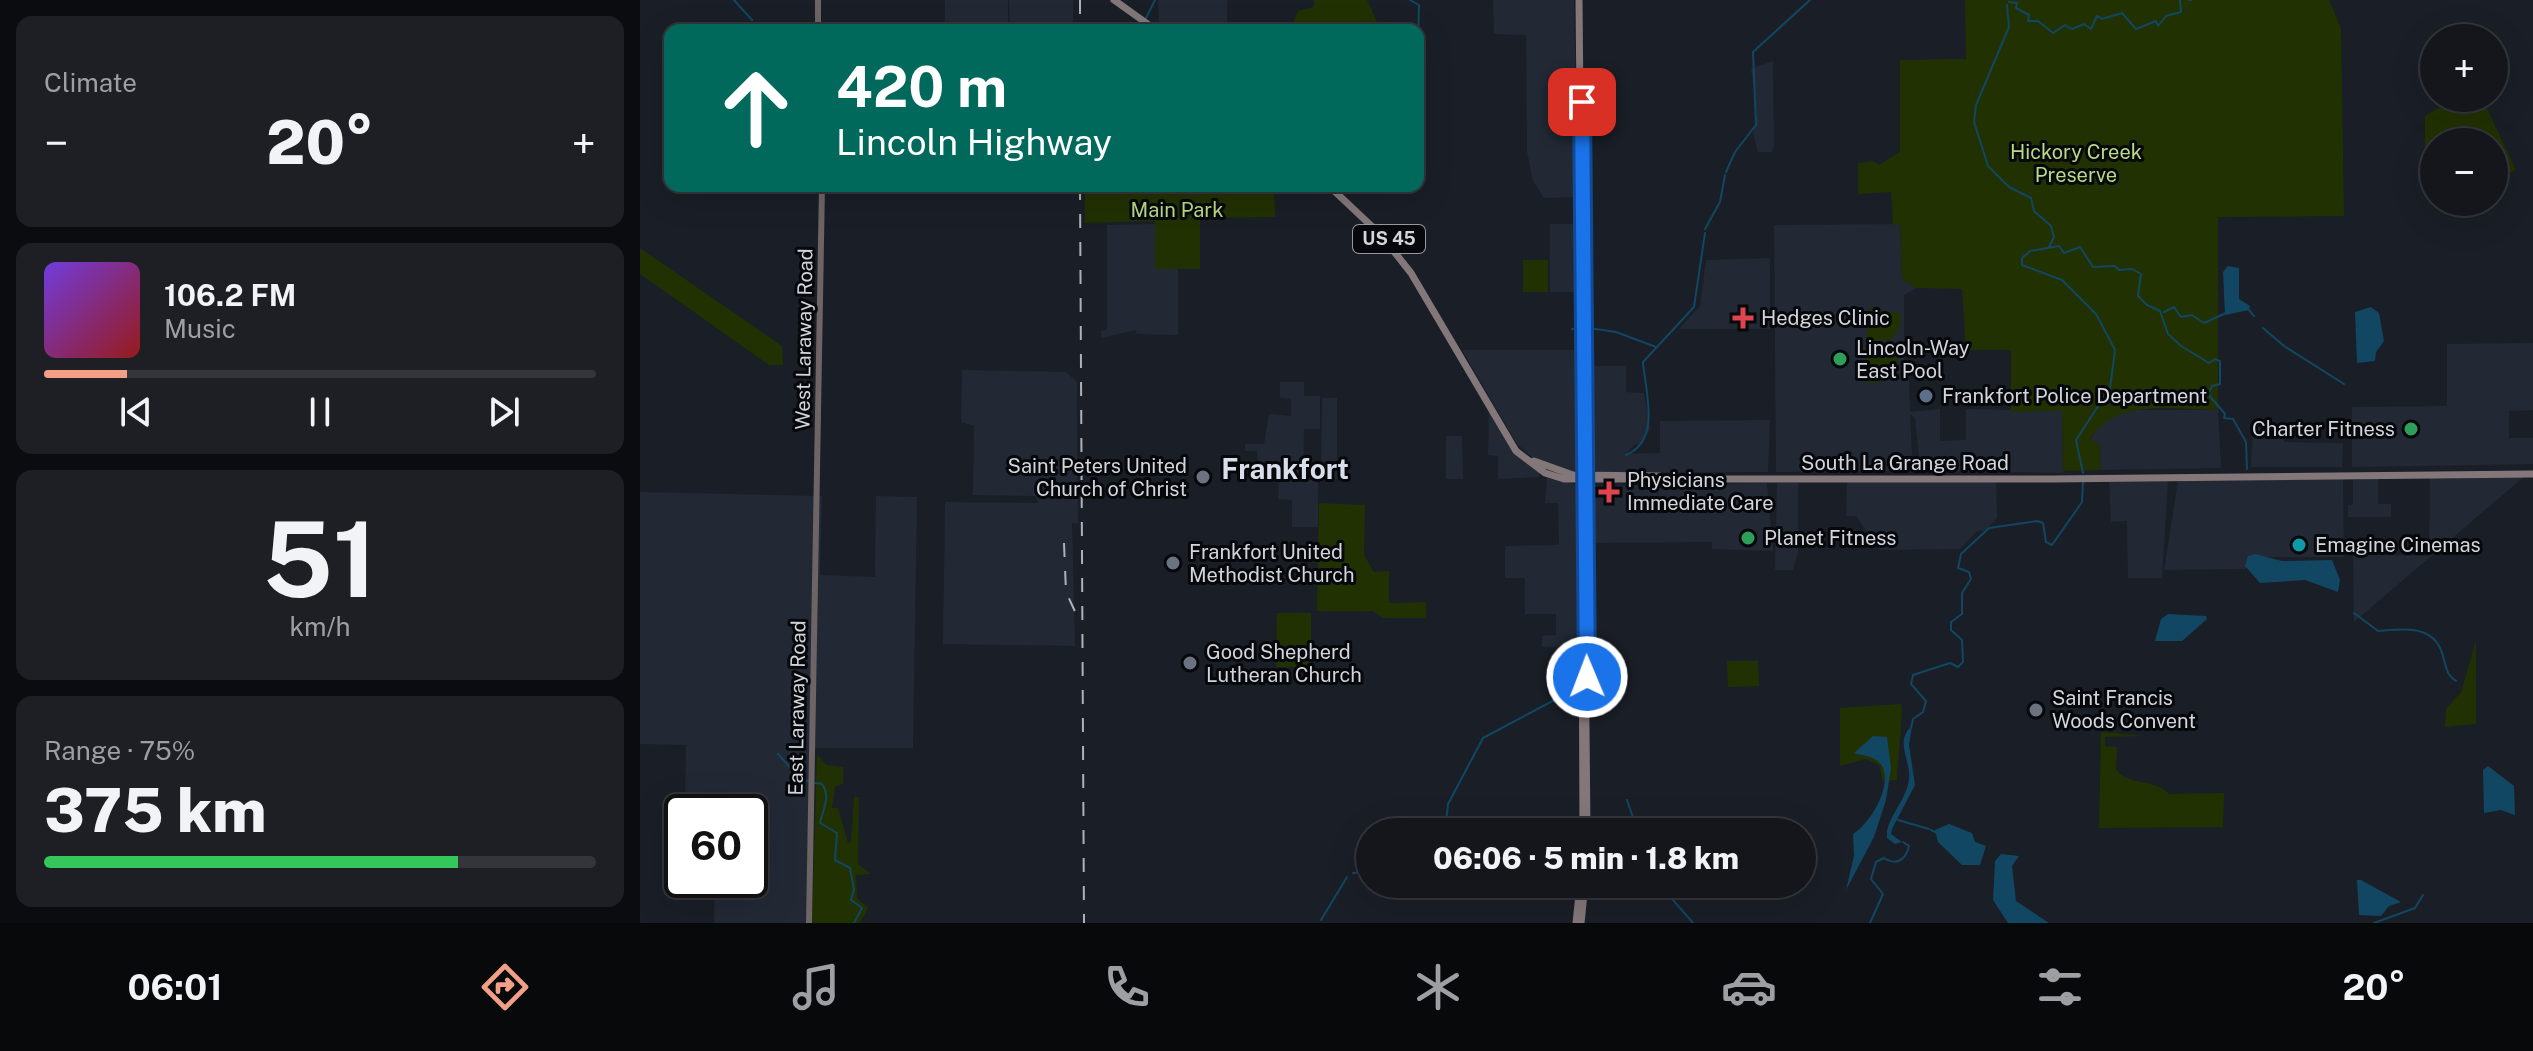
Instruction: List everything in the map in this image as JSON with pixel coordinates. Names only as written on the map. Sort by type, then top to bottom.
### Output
[{"type":"main road","points":[[818,0],[818,24]]},
{"type":"main road","points":[[1114,0],[1148,24]]},
{"type":"main road","points":[[1577,0],[1585,818]]},
{"type":"main road","name":"West Laraway Road","points":[[817,493],[822,192]]},
{"type":"main road","name":"South La Grange Road","points":[[1338,192],[1384,232],[1415,271],[1519,448],[1547,468],[1584,479],[2533,472]]},
{"type":"main road","name":"East Laraway Road","points":[[809,923],[817,493]]},
{"type":"main road","points":[[1579,923],[1582,898]]},
{"type":"shaded area","points":[[945,0],[1008,0],[1008,24],[945,24]]},
{"type":"shaded area","points":[[1009,0],[1073,0],[1073,24],[1010,24]]},
{"type":"shaded area","points":[[1158,0],[1227,0],[1227,24],[1159,24]]},
{"type":"shaded area","points":[[1493,0],[1574,0],[1578,197],[1544,198],[1533,181],[1527,151],[1526,35],[1494,34]]},
{"type":"shaded area","points":[[1773,61],[1774,146],[1771,152],[1758,152],[1753,133],[1757,111],[1751,69]]},
{"type":"shaded area","points":[[1155,224],[1155,268],[1178,269],[1178,335],[1137,334],[1135,330],[1101,338],[1101,331],[1107,330],[1107,225]]},
{"type":"shaded area","points":[[1550,224],[1578,224],[1578,292],[1550,292]]},
{"type":"shaded area","points":[[1900,224],[1902,279],[1916,288],[1904,295],[1904,376],[1909,377],[1910,412],[1940,409],[1940,441],[1966,440],[1966,409],[2062,411],[2063,473],[1924,471],[1920,467],[1915,418],[1910,414],[1913,471],[1776,472],[1774,225]]},
{"type":"shaded area","points":[[1770,258],[1770,329],[1679,329],[1700,306],[1706,260]]},
{"type":"shaded area","points":[[2533,343],[2533,410],[2509,411],[2509,438],[2533,438],[2533,464],[2352,467],[2352,407],[2447,406],[2447,344]]},
{"type":"shaded area","points":[[1462,350],[1575,350],[1576,472],[1535,460],[1517,444]]},
{"type":"shaded area","points":[[1586,366],[1626,366],[1626,392],[1644,393],[1650,429],[1639,447],[1637,443],[1625,454],[1660,453],[1660,421],[1770,420],[1768,472],[1598,473],[1589,464]]},
{"type":"shaded area","points":[[962,370],[1066,372],[1077,382],[1078,523],[1072,523],[1075,646],[943,644],[945,502],[1038,503],[1036,496],[973,495],[974,426],[961,422]]},
{"type":"shaded area","points":[[1280,382],[1304,382],[1304,396],[1320,396],[1320,429],[1304,429],[1303,480],[1318,480],[1318,527],[1292,527],[1292,500],[1278,499],[1279,480],[1259,479],[1257,451],[1245,451],[1245,444],[1264,444],[1269,414],[1291,416],[1291,399],[1280,398]]},
{"type":"shaded area","points":[[1322,398],[1337,398],[1337,479],[1321,479]]},
{"type":"shaded area","points":[[1489,407],[1516,452],[1539,472],[1539,477],[1498,479],[1498,456],[1488,455]]},
{"type":"shaded area","points":[[2126,410],[2218,410],[2221,468],[2101,470],[2100,445],[2090,440],[2102,421]]},
{"type":"shaded area","points":[[2253,427],[2284,427],[2284,442],[2343,443],[2342,467],[2251,467]]},
{"type":"shaded area","points":[[1446,436],[1462,436],[1463,479],[1446,479]]},
{"type":"shaded area","points":[[2430,475],[2526,475],[2354,622],[2353,554],[2429,556]]},
{"type":"shaded area","points":[[1547,476],[1577,485],[1581,646],[1542,647],[1542,636],[1556,635],[1556,614],[1525,614],[1525,578],[1505,578],[1505,546],[1559,545],[1558,503],[1545,503]]},
{"type":"shaded area","points":[[2378,478],[2378,504],[2391,504],[2391,517],[2348,517],[2348,505],[2353,504],[2353,480]]},
{"type":"shaded area","points":[[2343,479],[2344,557],[2264,557],[2245,569],[2164,570],[2178,481]]},
{"type":"shaded area","points":[[1847,481],[1996,482],[1997,518],[1984,531],[1977,531],[1960,549],[1880,550],[1856,516],[1846,516]]},
{"type":"shaded area","points":[[2168,481],[2162,578],[2128,578],[2127,521],[2111,522],[2109,482]]},
{"type":"shaded area","points":[[1767,483],[1773,551],[1712,549],[1712,542],[1587,543],[1592,486]]},
{"type":"shaded area","points":[[1777,483],[1798,483],[1798,551],[1793,570],[1775,570]]},
{"type":"shaded area","points":[[640,492],[822,496],[820,575],[875,577],[876,496],[917,497],[913,748],[812,748],[808,923],[714,923],[715,898],[768,898],[768,794],[685,794],[686,745],[640,744]]},
{"type":"green space","points":[[1314,0],[1367,0],[1378,24],[1293,24],[1298,11],[1314,7]]},
{"type":"green space","name":"Hickory Creek Preserve","points":[[1965,0],[2329,0],[2341,28],[2344,216],[2218,217],[2218,410],[2148,409],[2115,417],[2090,439],[2100,445],[2101,470],[2063,471],[2062,411],[2011,412],[2011,350],[1966,350],[1962,289],[1916,288],[1902,279],[1900,225],[1893,224],[1891,192],[1858,194],[1858,163],[1873,161],[1879,165],[1900,152],[1900,60],[1966,59]]},
{"type":"green space","points":[[2432,112],[2489,112],[2496,128],[2425,128],[2425,116]]},
{"type":"green space","points":[[2508,153],[2516,170],[2508,174]]},
{"type":"green space","name":"Main Park","points":[[1085,192],[1274,192],[1275,217],[1200,218],[1200,269],[1155,269],[1155,221],[1085,223]]},
{"type":"green space","points":[[640,248],[782,346],[783,365],[769,365],[640,274]]},
{"type":"green space","points":[[1523,260],[1548,260],[1548,292],[1523,292]]},
{"type":"green space","points":[[1870,307],[1901,314],[1900,327],[1891,340],[1866,341]]},
{"type":"green space","points":[[1864,347],[1897,348],[1898,366],[1889,378],[1876,383],[1865,381]]},
{"type":"green space","points":[[1319,503],[1365,505],[1364,555],[1374,572],[1389,571],[1389,603],[1426,602],[1426,618],[1382,618],[1373,611],[1317,611]]},
{"type":"green space","points":[[1277,613],[1311,613],[1311,667],[1276,667]]},
{"type":"green space","points":[[2476,641],[2476,724],[2445,727],[2446,709],[2461,692]]},
{"type":"green space","points":[[1727,661],[1758,661],[1759,686],[1728,687]]},
{"type":"green space","points":[[1901,704],[1897,780],[1883,781],[1879,765],[1866,759],[1840,766],[1840,708]]},
{"type":"green space","points":[[2101,732],[2144,736],[2105,737],[2105,746],[2117,747],[2116,769],[2127,778],[2156,786],[2169,794],[2224,793],[2223,827],[2099,828]]},
{"type":"green space","points":[[817,754],[826,765],[843,767],[843,783],[835,787],[832,808],[838,808],[848,843],[851,842],[854,797],[859,797],[858,864],[871,874],[856,875],[857,898],[868,908],[860,923],[812,923]]},
{"type":"water","points":[[2228,266],[2239,268],[2239,299],[2250,306],[2249,310],[2225,315],[2223,272]]},
{"type":"water","points":[[2371,307],[2379,313],[2384,341],[2376,352],[2375,361],[2357,363],[2355,312]]},
{"type":"water","points":[[2255,554],[2282,561],[2332,560],[2340,580],[2338,592],[2305,580],[2260,583],[2245,566],[2248,556]]},
{"type":"water","points":[[2168,614],[2206,616],[2207,619],[2182,641],[2155,641],[2161,619]]},
{"type":"water","points":[[1912,726],[1909,745],[1915,785],[1892,829],[1891,834],[1902,842],[1895,844],[1887,838],[1887,831],[1908,786],[1904,738]]},
{"type":"water","points":[[1873,736],[1887,737],[1891,768],[1886,800],[1874,837],[1846,890],[1854,856],[1853,834],[1873,813],[1884,784],[1885,774],[1879,762],[1854,753]]},
{"type":"water","points":[[2488,766],[2514,786],[2515,815],[2501,810],[2484,813],[2483,770]]},
{"type":"water","points":[[1949,824],[1972,833],[1975,842],[1986,846],[1980,865],[1962,865],[1938,842],[1935,830]]},
{"type":"water","points":[[2001,854],[2019,856],[2012,866],[2016,901],[2049,923],[2008,923],[1993,900],[1995,861]]},
{"type":"water","points":[[2357,880],[2401,902],[2389,906],[2381,916],[2359,915]]},
{"type":"waterway","points":[[734,0],[752,20]]},
{"type":"waterway","points":[[1146,18],[1155,0]]},
{"type":"waterway","points":[[1410,0],[1419,5],[1419,24]]},
{"type":"waterway","points":[[1726,172],[1735,152],[1756,125],[1753,52],[1810,0]]},
{"type":"waterway","points":[[2009,2],[2017,3],[2016,8],[2029,15],[2028,21],[2038,21],[2053,33],[2065,25],[2072,29],[2084,24],[2091,29],[2097,16],[2102,19],[2122,13],[2136,29],[2156,21],[2158,26],[2166,16],[2181,12],[2180,0]]},
{"type":"waterway","points":[[2007,5],[2009,27],[1976,105],[1974,122],[1988,166],[2009,187],[2031,198],[2034,211],[2051,226],[2054,237],[2049,247]]},
{"type":"waterway","points":[[1705,229],[1720,202],[1725,175]]},
{"type":"waterway","points":[[1626,455],[1637,448],[1648,427],[1643,362],[1694,307],[1705,233]]},
{"type":"waterway","points":[[2083,473],[2076,440],[2110,388],[2115,350],[2096,314],[2062,280],[2022,265],[2022,258],[2030,251],[2059,246],[2064,253],[2080,247],[2093,267],[2115,266],[2119,270],[2132,269],[2141,274],[2138,296],[2160,311],[2168,334],[2209,363],[2215,359],[2220,361],[2220,384],[2212,386],[2208,394],[2225,414],[2224,418],[2233,419],[2246,442],[2247,469]]},
{"type":"waterway","points":[[2164,312],[2174,307],[2181,317],[2192,315],[2204,323],[2226,313]]},
{"type":"waterway","points":[[2249,310],[2254,316]]},
{"type":"waterway","points":[[1589,328],[1616,332],[1656,347]]},
{"type":"waterway","points":[[2263,328],[2284,346],[2344,384]]},
{"type":"waterway","points":[[1911,728],[1913,719],[1923,712],[1926,701],[1911,684],[1913,675],[1950,663],[1958,667],[1963,662],[1962,640],[1951,630],[1951,622],[1962,614],[1962,593],[1971,579],[1969,572],[1958,568],[1961,554],[1989,528],[2037,521],[2043,523],[2046,542],[2052,545],[2082,502],[2083,482]]},
{"type":"waterway","points":[[1591,530],[1591,603]]},
{"type":"waterway","points":[[2354,613],[2378,631],[2410,630],[2428,634],[2440,648],[2448,672],[2456,681]]},
{"type":"waterway","points":[[1446,818],[1448,804],[1483,738],[1562,696],[1577,695]]},
{"type":"waterway","points":[[778,754],[800,779],[808,781]]},
{"type":"waterway","points":[[815,783],[822,784],[826,794],[820,823],[837,833],[835,860],[850,868],[854,889],[851,900],[862,908],[854,923]]},
{"type":"waterway","points":[[1627,800],[1633,818]]},
{"type":"waterway","points":[[1898,820],[1929,829]]},
{"type":"waterway","points":[[1931,830],[1937,833]]},
{"type":"waterway","points":[[1870,923],[1883,894],[1871,879],[1876,862],[1884,858],[1893,861],[1903,858],[1909,846],[1903,842]]},
{"type":"waterway","points":[[1321,920],[1347,877]]},
{"type":"waterway","points":[[2374,923],[2415,908],[2423,895]]},
{"type":"waterway","points":[[1671,898],[1693,923]]},
{"type":"railway","points":[[1080,0],[1080,24]]},
{"type":"railway","points":[[1080,192],[1084,923]]},
{"type":"railway","points":[[1064,543],[1066,592],[1079,620]]},
{"type":"place","name":"Hedges Clinic","points":[[1743,318]]},
{"type":"place","name":"Lincoln-Way East Pool","points":[[1840,359]]},
{"type":"place","name":"Frankfort Police Department","points":[[1926,396]]},
{"type":"place","name":"Charter Fitness","points":[[2411,429]]},
{"type":"place","name":"Saint Peters United Church of Christ","points":[[1203,477]]},
{"type":"place","name":"Physicians Immediate Care","points":[[1609,492]]},
{"type":"place","name":"Planet Fitness","points":[[1748,538]]},
{"type":"place","name":"Emagine Cinemas","points":[[2299,545]]},
{"type":"place","name":"Frankfort United Methodist Church","points":[[1173,563]]},
{"type":"place","name":"Good Shepherd Lutheran Church","points":[[1190,663]]},
{"type":"place","name":"Saint Francis Woods Convent","points":[[2036,710]]},
{"type":"district","name":"Frankfort","points":[[1285,469]]},
{"type":"route","points":[[1582,102],[1587,677]]}]
